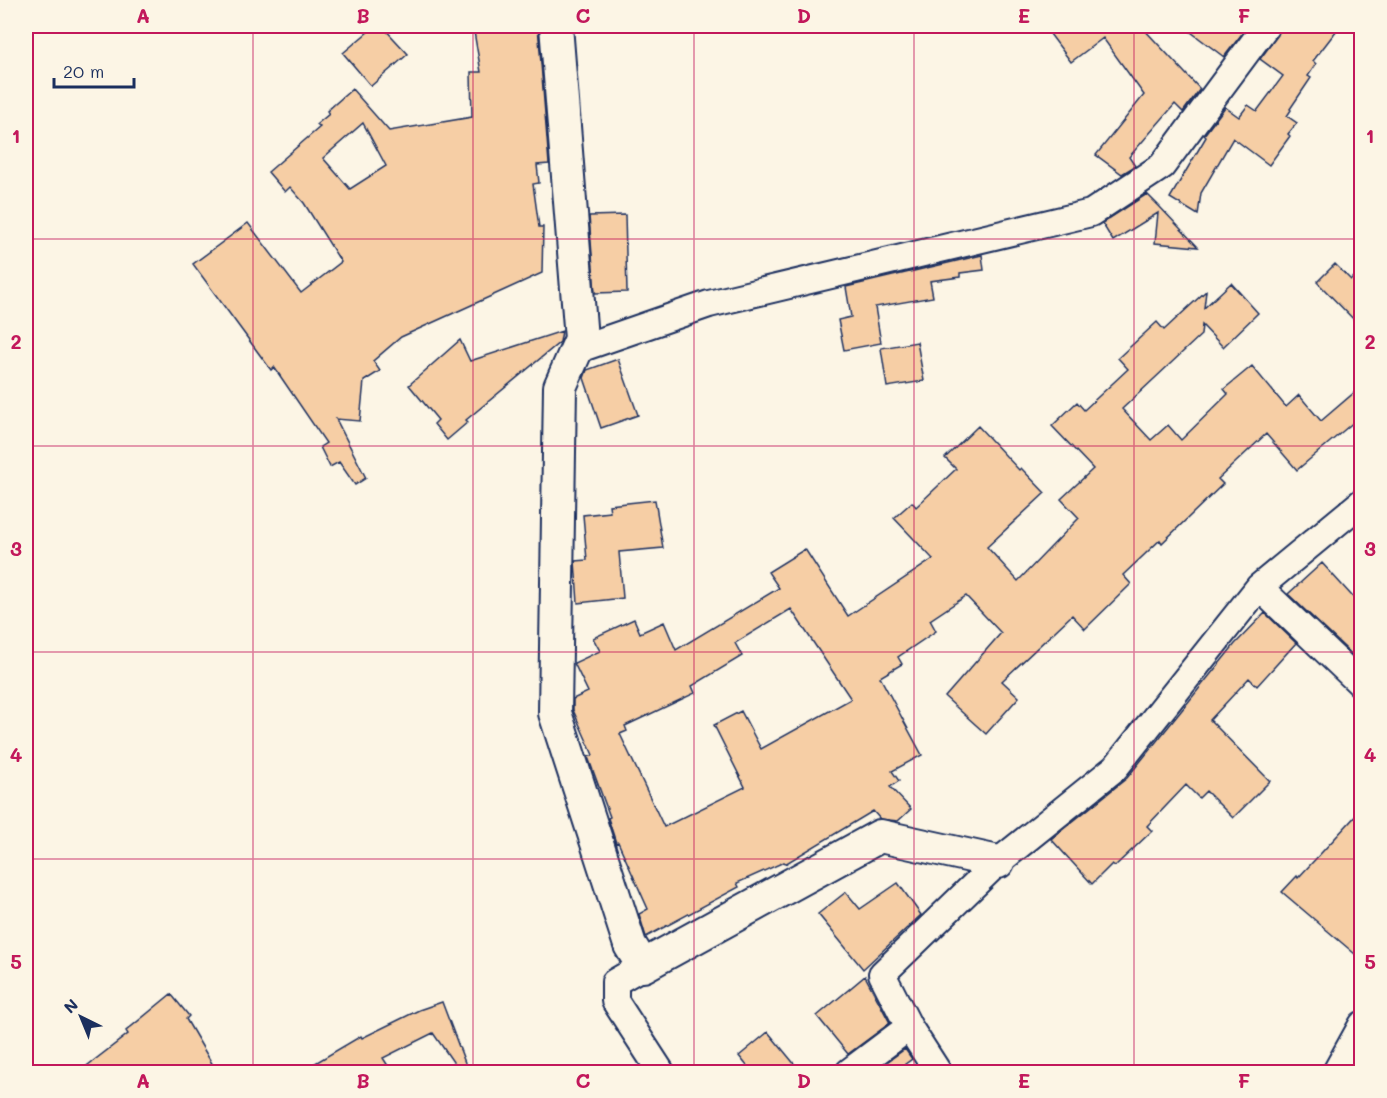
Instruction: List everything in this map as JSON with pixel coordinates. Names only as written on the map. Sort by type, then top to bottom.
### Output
[{"type":"street","points":[[556,26],[581,339],[560,387],[555,713],[630,945],[643,966]]},
{"type":"street","points":[[576,350],[709,304],[1091,213],[1162,166],[1266,26]]},
{"type":"street","points":[[938,1072],[909,1027],[882,974],[998,862],[1115,768],[1258,587],[1362,502]]},
{"type":"street","points":[[1258,587],[1362,686]]},
{"type":"street","points":[[661,1072],[615,1001],[615,982],[880,837],[998,862]]},
{"type":"street","points":[[1336,1072],[1362,1025]]},
{"type":"street","points":[[849,1072],[909,1027]]},
{"type":"building","points":[[375,26],[382,26],[408,54],[371,86],[343,53]]},
{"type":"building","points":[[473,26],[538,26],[549,164],[537,165],[539,183],[533,184],[539,227],[543,227],[542,273],[401,337],[373,361],[380,371],[364,381],[360,421],[336,419],[366,478],[355,485],[339,462],[330,467],[320,447],[326,443],[274,367],[271,370],[193,264],[248,223],[301,293],[341,262],[304,203],[290,187],[285,192],[268,172],[320,127],[317,124],[329,114],[327,111],[352,89],[389,131],[472,117],[471,72],[481,72]],"holes":[[[363,123],[386,166],[350,189],[323,158]]]},
{"type":"building","points":[[1044,26],[1141,26],[1200,89],[1183,112],[1175,104],[1129,157],[1135,166],[1122,174],[1096,155],[1144,95],[1103,38],[1071,62]]},
{"type":"building","points":[[1183,26],[1248,26],[1224,57]]},
{"type":"building","points":[[1281,26],[1340,26],[1313,61],[1316,64],[1308,76],[1311,78],[1287,116],[1297,123],[1269,165],[1233,138],[1201,193],[1198,215],[1170,198],[1206,137],[1204,135],[1225,107],[1239,117],[1248,105],[1257,111],[1283,76],[1260,59],[1278,35]]},
{"type":"building","points":[[1147,194],[1198,247],[1155,243],[1158,213],[1113,241],[1102,223]]},
{"type":"building","points":[[625,215],[627,292],[595,293],[589,216]]},
{"type":"building","points":[[982,255],[984,270],[960,273],[960,277],[930,281],[933,297],[875,307],[881,343],[844,350],[838,320],[851,317],[846,287]]},
{"type":"building","points":[[1335,264],[1351,280],[1362,269],[1362,328],[1317,282]]},
{"type":"building","points":[[1231,283],[1258,313],[1223,347],[1202,325],[1201,335],[1122,409],[1151,440],[1168,425],[1181,440],[1228,394],[1224,389],[1252,366],[1286,407],[1299,395],[1321,421],[1362,386],[1362,415],[1297,470],[1266,434],[1218,479],[1223,484],[1162,543],[1160,540],[1123,575],[1131,584],[1085,629],[1072,615],[1002,681],[1019,697],[986,734],[945,697],[1001,633],[966,596],[930,620],[936,631],[898,657],[902,664],[880,677],[922,755],[892,771],[899,781],[890,787],[911,809],[898,821],[880,819],[873,811],[785,864],[784,862],[737,883],[739,887],[646,937],[639,914],[648,909],[618,842],[616,843],[608,818],[610,817],[588,757],[593,755],[573,710],[573,699],[588,692],[574,663],[600,651],[593,638],[634,619],[640,633],[664,622],[676,650],[779,588],[768,572],[805,549],[848,616],[933,559],[894,518],[912,502],[916,507],[956,469],[945,458],[978,426],[1019,470],[1021,468],[1045,493],[987,547],[1018,581],[1079,518],[1061,499],[1093,469],[1052,426],[1077,402],[1084,410],[1128,369],[1118,358],[1157,322],[1164,330],[1206,291],[1204,308]],"holes":[[[791,609],[851,699],[761,749],[741,711],[714,725],[745,787],[664,827],[620,734],[627,731],[625,726],[695,693],[692,686],[742,656],[735,643]]]},
{"type":"building","points":[[562,331],[560,342],[466,420],[468,422],[447,440],[434,424],[438,420],[409,385],[460,340],[470,361]]},
{"type":"building","points":[[917,342],[924,381],[887,387],[881,348]]},
{"type":"building","points":[[618,359],[638,415],[601,428],[584,378],[587,370]]},
{"type":"building","points":[[655,500],[663,548],[619,552],[623,598],[578,603],[575,561],[587,560],[583,515],[610,512],[609,505]]},
{"type":"building","points":[[1322,563],[1362,607],[1362,664],[1288,594]]},
{"type":"building","points":[[1265,613],[1296,643],[1257,686],[1249,678],[1210,720],[1270,781],[1233,818],[1206,791],[1199,798],[1186,785],[1147,826],[1152,831],[1092,884],[1051,839],[1127,778],[1235,644]]},
{"type":"building","points":[[1362,809],[1362,960],[1282,892],[1297,876],[1298,878]]},
{"type":"building","points":[[898,883],[921,915],[863,969],[818,914],[846,892],[860,909]]},
{"type":"building","points":[[865,976],[890,1023],[848,1054],[817,1016]]},
{"type":"building","points":[[171,994],[189,1016],[186,1019],[217,1072],[79,1072],[128,1034],[126,1031]]},
{"type":"building","points":[[442,1002],[467,1068],[460,1072],[433,1033],[383,1058],[392,1072],[300,1072],[361,1036],[362,1038],[419,1010]]},
{"type":"building","points":[[768,1032],[801,1072],[752,1072],[739,1056]]},
{"type":"building","points":[[905,1049],[912,1059],[894,1072],[873,1072]]}]
